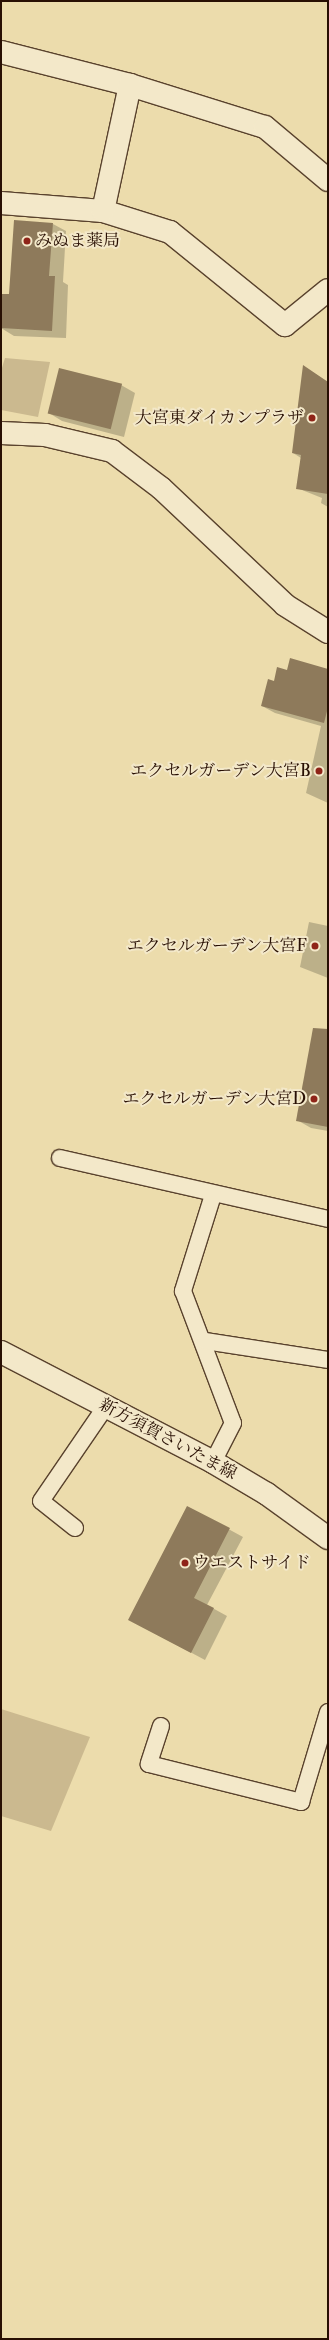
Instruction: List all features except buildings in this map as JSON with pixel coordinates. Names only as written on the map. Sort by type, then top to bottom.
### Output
[{"type":"street","points":[[1,52],[130,85],[264,127],[328,180]]},
{"type":"street","points":[[103,211],[130,85]]},
{"type":"street","points":[[1,203],[103,211],[170,232],[285,325],[328,290]]},
{"type":"street","points":[[1,433],[45,435],[112,451],[161,488],[285,605],[328,632]]},
{"type":"street","name":"新方須賀さいたま線","points":[[1,1352],[213,1462],[267,1494],[328,1538]]},
{"type":"lane","points":[[60,1158],[213,1195],[328,1219]]},
{"type":"lane","points":[[213,1195],[184,1291],[205,1341],[233,1423],[213,1462]]},
{"type":"lane","points":[[205,1341],[328,1360]]},
{"type":"lane","points":[[75,1528],[41,1501],[106,1406]]},
{"type":"lane","points":[[161,1726],[149,1764],[301,1802],[328,1712]]},
{"type":"shaded area","points":[[5,358],[50,362],[38,417],[1,410],[1,371]]},
{"type":"shaded area","points":[[1,1709],[90,1737],[51,1831],[1,1816]]},
{"type":"place","name":"みぬま薬局","points":[[27,241]]},
{"type":"place","name":"大宮東ダイカンプラザ","points":[[312,418]]},
{"type":"place","name":"エクセルガーデン大宮B","points":[[319,771]]},
{"type":"place","name":"エクセルガーデン大宮F","points":[[315,946]]},
{"type":"place","name":"エクセルガーデン大宮D","points":[[314,1099]]},
{"type":"place","name":"ウエストサイド","points":[[185,1563]]}]
